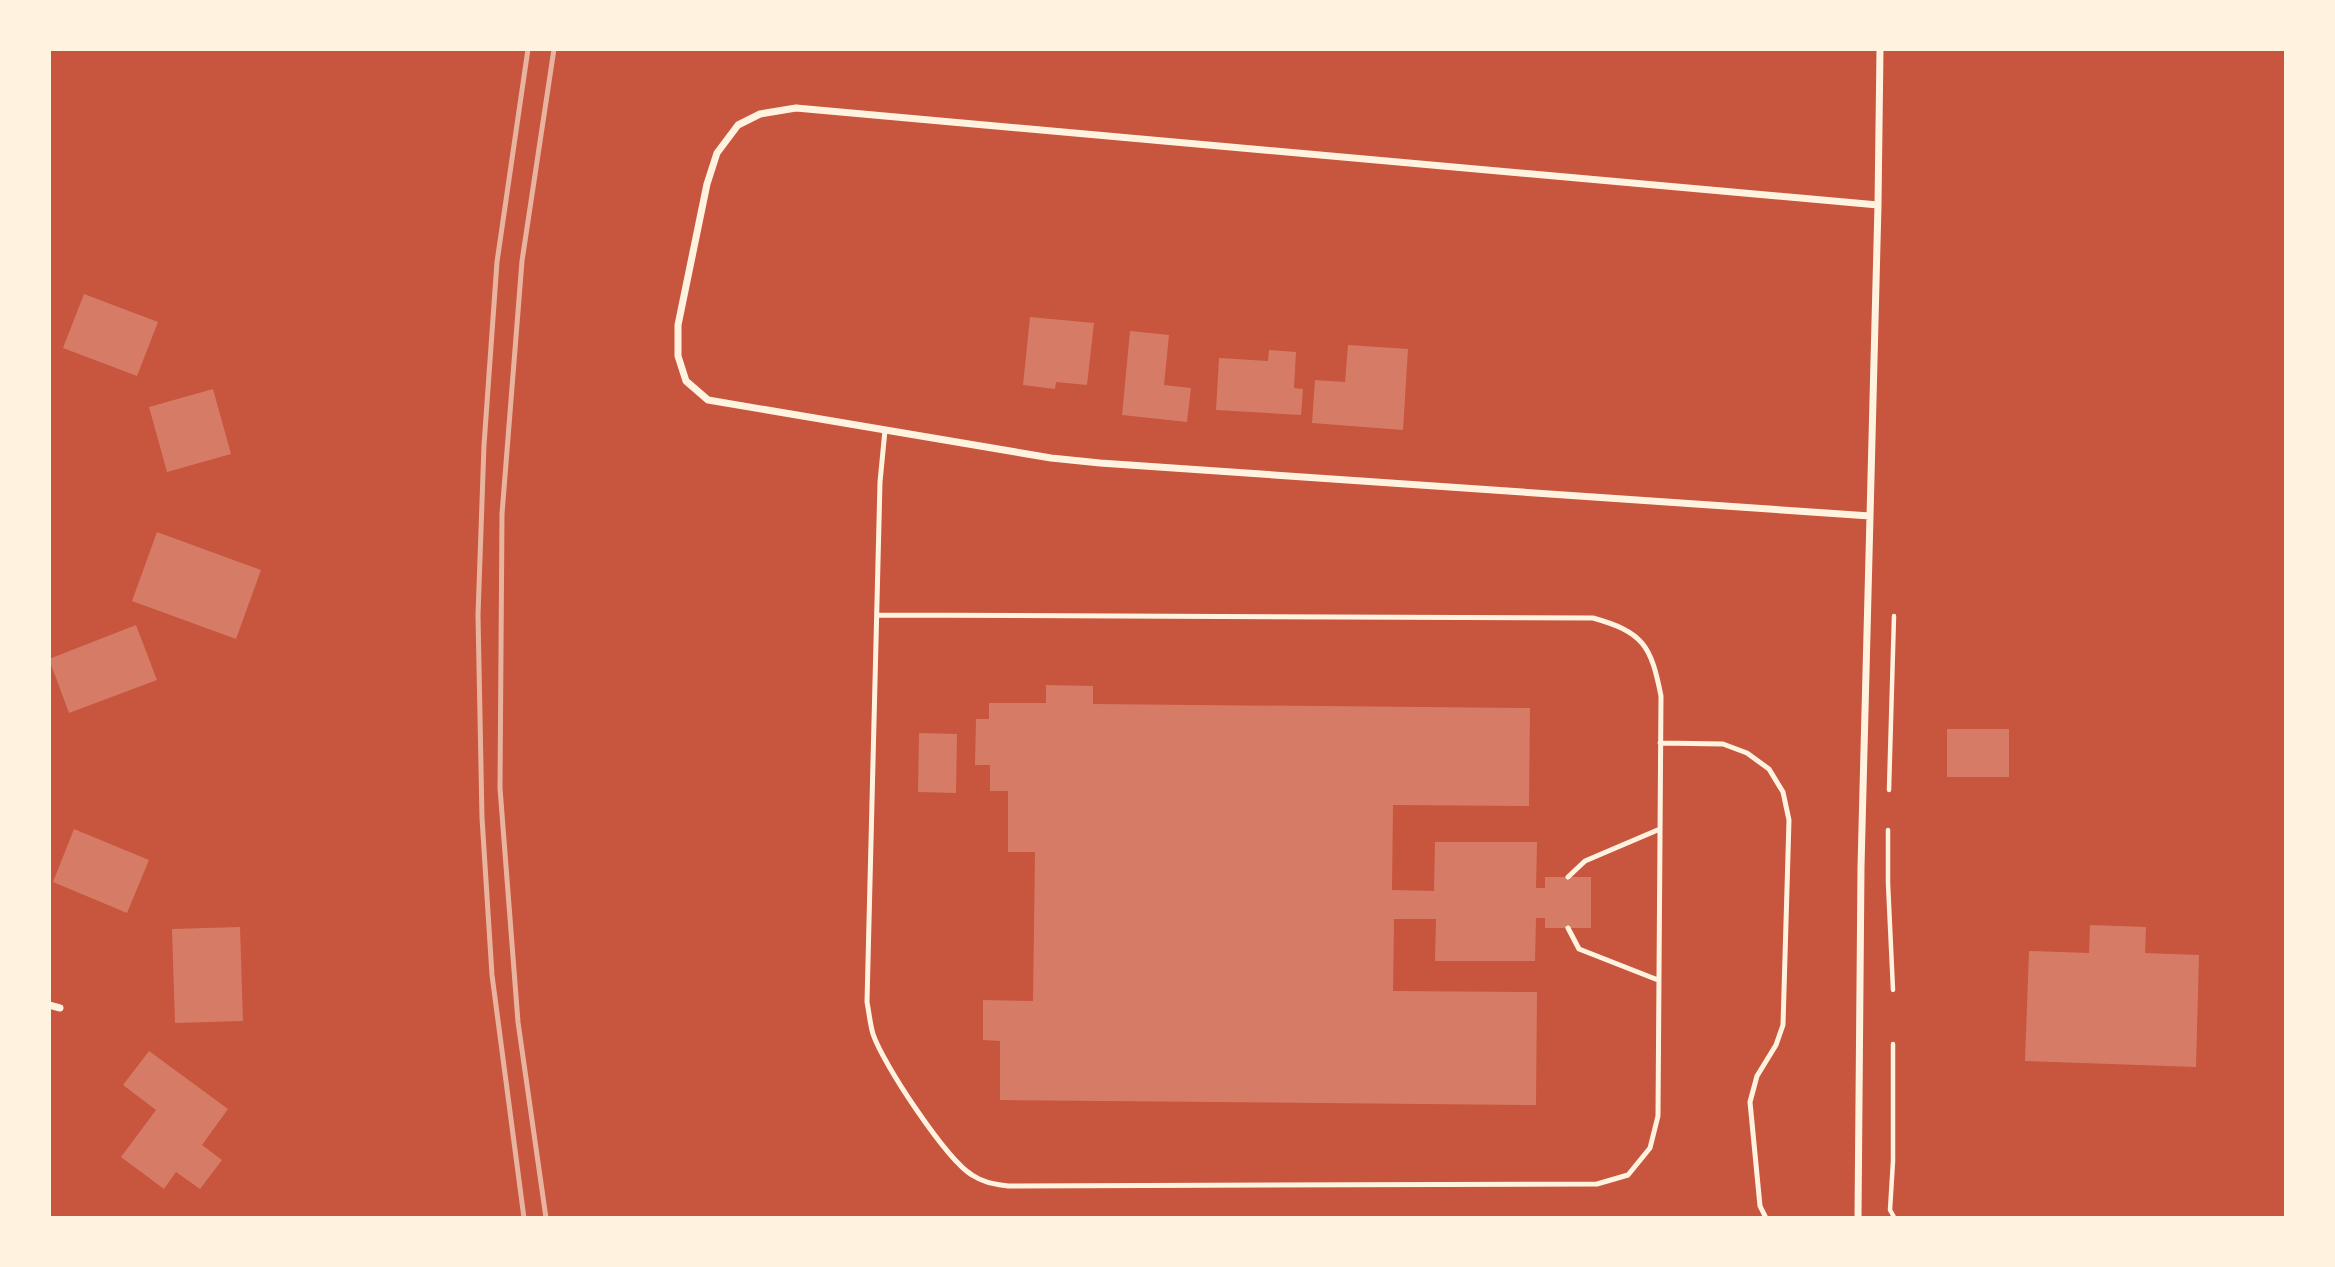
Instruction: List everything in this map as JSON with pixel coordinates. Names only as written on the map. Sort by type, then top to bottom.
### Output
[{"type":"street","points":[[1858,1218],[1861,867],[1880,49]]},
{"type":"street","points":[[1870,516],[1051,458],[708,400],[686,381],[678,356],[678,325],[707,184],[717,153],[738,125],[760,114],[796,108],[1878,205]]},
{"type":"street","points":[[49,1005],[60,1008]]},
{"type":"lane","points":[[877,615],[1592,618],[1621,626],[1639,639],[1655,664],[1661,696],[1658,1116],[1650,1148],[1628,1175],[1597,1184],[1008,1186],[986,1183],[969,1173],[946,1149],[886,1063],[873,1033],[867,1002],[880,482],[886,430]]},
{"type":"lane","points":[[1660,743],[1723,744],[1747,753],[1769,769],[1783,792],[1789,820],[1783,1025],[1776,1045],[1757,1076],[1750,1102],[1760,1206],[1766,1218]]},
{"type":"lane","points":[[1568,877],[1585,861],[1660,828]]},
{"type":"lane","points":[[1568,928],[1579,949],[1658,980]]},
{"type":"path","points":[[1893,1044],[1891,1210],[1894,1217]]},
{"type":"building","points":[[84,294],[158,322],[137,376],[63,348]]},
{"type":"building","points":[[1030,317],[1094,323],[1087,385],[1056,382],[1055,389],[1023,385]]},
{"type":"building","points":[[1130,331],[1169,335],[1164,385],[1191,388],[1187,422],[1122,415]]},
{"type":"building","points":[[1348,345],[1408,349],[1403,430],[1312,423],[1315,380],[1345,382]]},
{"type":"building","points":[[1269,350],[1296,352],[1294,388],[1303,389],[1301,415],[1216,410],[1219,358],[1268,361]]},
{"type":"building","points":[[213,389],[231,454],[167,472],[149,407]]},
{"type":"building","points":[[157,532],[261,570],[236,639],[132,601]]},
{"type":"building","points":[[136,625],[157,680],[69,713],[49,659]]},
{"type":"building","points":[[1046,685],[1093,686],[1093,704],[1530,708],[1529,806],[1393,805],[1392,890],[1434,891],[1435,842],[1537,842],[1536,888],[1545,888],[1545,877],[1591,877],[1591,928],[1545,928],[1545,918],[1536,918],[1535,961],[1435,961],[1436,919],[1394,919],[1393,991],[1537,992],[1536,1105],[1000,1100],[1000,1041],[983,1040],[983,1000],[1033,1001],[1035,852],[1008,852],[1008,791],[990,791],[990,765],[975,765],[976,719],[989,719],[989,703],[1046,703]]},
{"type":"building","points":[[1947,729],[2009,729],[2009,777],[1947,777]]},
{"type":"building","points":[[919,733],[957,734],[956,793],[918,792]]},
{"type":"building","points":[[74,829],[149,860],[127,913],[53,882]]},
{"type":"building","points":[[2090,925],[2146,927],[2145,953],[2199,955],[2196,1067],[2025,1061],[2029,951],[2089,953]]},
{"type":"building","points":[[240,927],[243,1021],[175,1023],[172,929]]},
{"type":"building","points":[[149,1051],[228,1109],[202,1145],[222,1160],[200,1189],[176,1172],[164,1189],[121,1157],[156,1110],[123,1085]]},
{"type":"railway","points":[[524,1218],[492,975],[482,818],[478,615],[484,445],[497,262],[528,49]]},
{"type":"railway","points":[[546,1218],[518,1022],[500,788],[502,514],[522,261],[554,49]]}]
